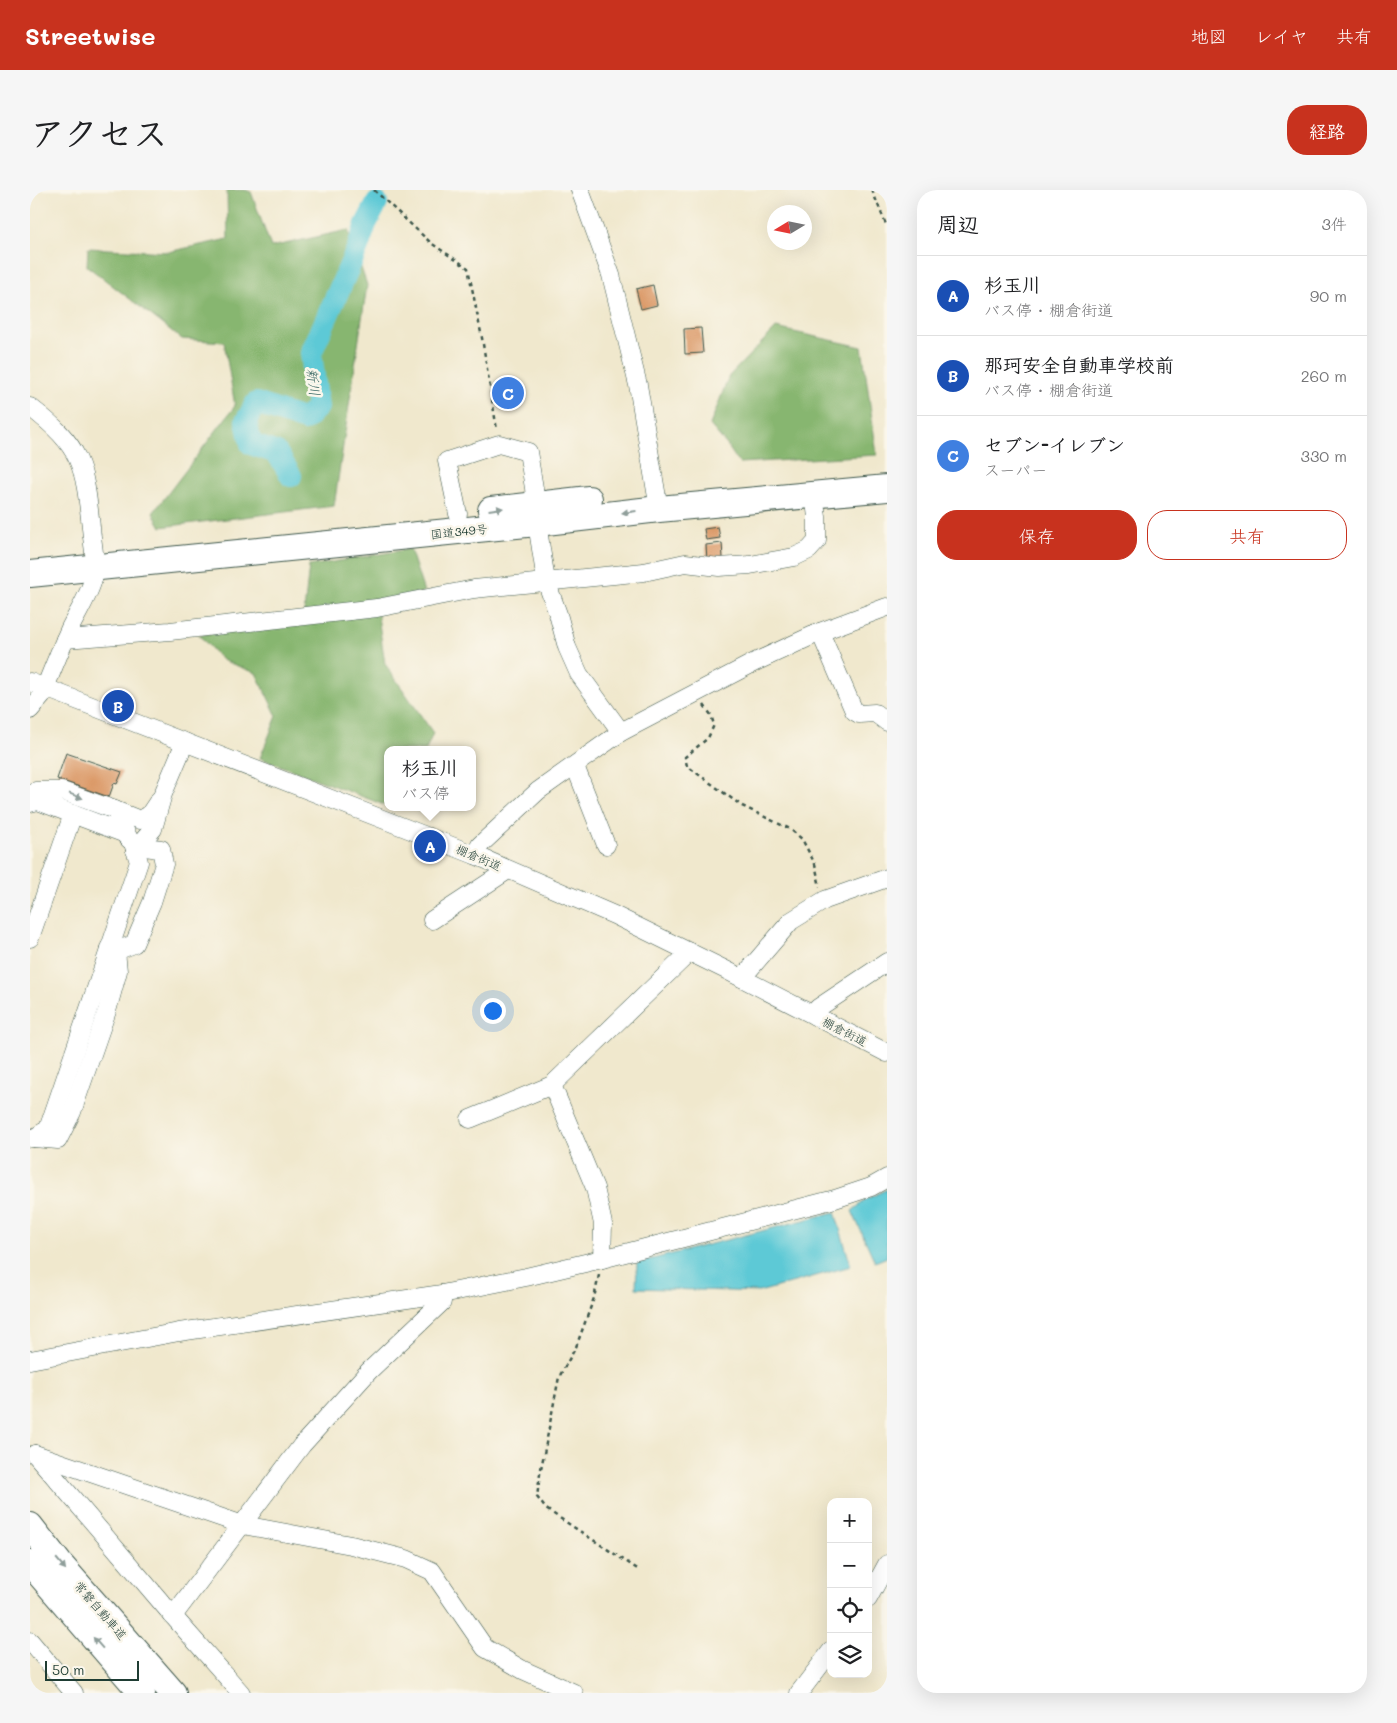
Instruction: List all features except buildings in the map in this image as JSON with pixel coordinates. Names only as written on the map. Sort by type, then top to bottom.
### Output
[{"type":"highway","name":"国道349号","points":[[30,558],[94,560],[536,514],[887,472]]},
{"type":"highway","name":"国道349号","points":[[658,500],[814,494],[887,488]]},
{"type":"highway","name":"国道349号","points":[[30,574],[94,560],[458,514],[536,514]]},
{"type":"highway","name":"常磐自動車道","points":[[30,1526],[173,1693]]},
{"type":"highway","name":"常磐自動車道","points":[[30,1563],[142,1693]]},
{"type":"street","points":[[580,190],[611,274],[638,385],[658,500]]},
{"type":"street","points":[[30,408],[53,425],[71,446],[81,464],[86,483],[94,560],[90,586],[65,639],[38,685],[30,710]]},
{"type":"street","points":[[458,514],[447,462],[499,444],[528,452],[546,581],[567,647],[579,674],[620,732]]},
{"type":"street","points":[[65,639],[170,631],[377,608],[474,589],[644,572],[685,563],[719,567],[750,565],[794,557],[809,550],[817,541],[818,517],[814,494]]},
{"type":"street","points":[[475,855],[480,845],[538,791],[620,732],[755,662],[820,632],[887,607]]},
{"type":"street","points":[[820,632],[854,710],[858,714],[876,713],[887,722]]},
{"type":"street","name":"棚倉街道","points":[[38,685],[475,855],[614,915],[742,978],[887,1053]]},
{"type":"street","points":[[132,844],[153,829],[163,794],[184,742]]},
{"type":"street","points":[[575,766],[606,845]]},
{"type":"street","points":[[30,796],[35,791],[62,791],[140,820],[149,815],[163,794]]},
{"type":"street","points":[[30,803],[38,801],[124,833],[132,844],[161,849],[164,864],[152,902],[134,944],[112,949]]},
{"type":"street","points":[[32,1138],[48,1128],[112,949],[139,862],[115,810]]},
{"type":"street","points":[[30,938],[73,814]]},
{"type":"street","points":[[432,920],[508,870]]},
{"type":"street","points":[[742,978],[791,921],[825,900],[887,878]]},
{"type":"street","points":[[470,1120],[552,1085],[690,952]]},
{"type":"street","points":[[815,1016],[818,1008],[887,962]]},
{"type":"street","points":[[552,1085],[595,1188],[603,1224],[602,1259]]},
{"type":"street","points":[[30,1360],[179,1332],[442,1294],[526,1277],[835,1199],[871,1187],[887,1178]]},
{"type":"street","points":[[173,1616],[302,1445],[369,1371],[442,1302],[442,1294]]},
{"type":"street","points":[[33,1451],[243,1525],[352,1545],[406,1559],[432,1571],[485,1648],[523,1670],[574,1693]]},
{"type":"street","points":[[33,1451],[240,1693]]},
{"type":"street","points":[[872,1592],[887,1564]]},
{"type":"street","points":[[30,1641],[74,1693]]},
{"type":"street","points":[[799,1693],[827,1656]]},
{"type":"path","points":[[374,190],[431,244],[468,268],[482,338],[499,444]]},
{"type":"path","points":[[872,190],[887,227]]},
{"type":"path","points":[[695,693],[712,715],[714,725],[708,738],[686,757],[687,766],[742,806],[790,829],[802,839],[815,864],[821,889],[814,907]]},
{"type":"path","points":[[602,1259],[594,1298],[576,1347],[559,1377],[537,1497],[546,1510],[639,1570]]},
{"type":"green space","points":[[227,190],[251,192],[271,247],[348,230],[367,285],[334,506],[161,527],[153,513],[235,406],[224,342],[182,339],[87,266],[88,248],[168,252],[228,239]]},
{"type":"green space","points":[[776,328],[862,347],[877,455],[739,463],[710,425],[729,376]]},
{"type":"green space","points":[[410,549],[424,592],[376,603],[385,664],[433,733],[428,746],[384,746],[384,805],[260,758],[277,716],[256,673],[222,660],[199,635],[303,621],[309,566]]},
{"type":"water","points":[[887,1189],[887,1257],[875,1262],[852,1211],[867,1199]]},
{"type":"water","points":[[835,1212],[851,1266],[759,1292],[636,1288],[637,1263]]},
{"type":"waterway","name":"新川","points":[[291,476],[277,453],[251,444],[246,421],[256,403],[305,420],[318,407],[311,353],[358,247],[366,224],[377,203]]},
{"type":"place","name":"セブン-イレブン","points":[[508,393]]},
{"type":"place","name":"那珂安全自動車学校前","points":[[118,706]]},
{"type":"place","name":"杉玉川","points":[[430,846]]}]
